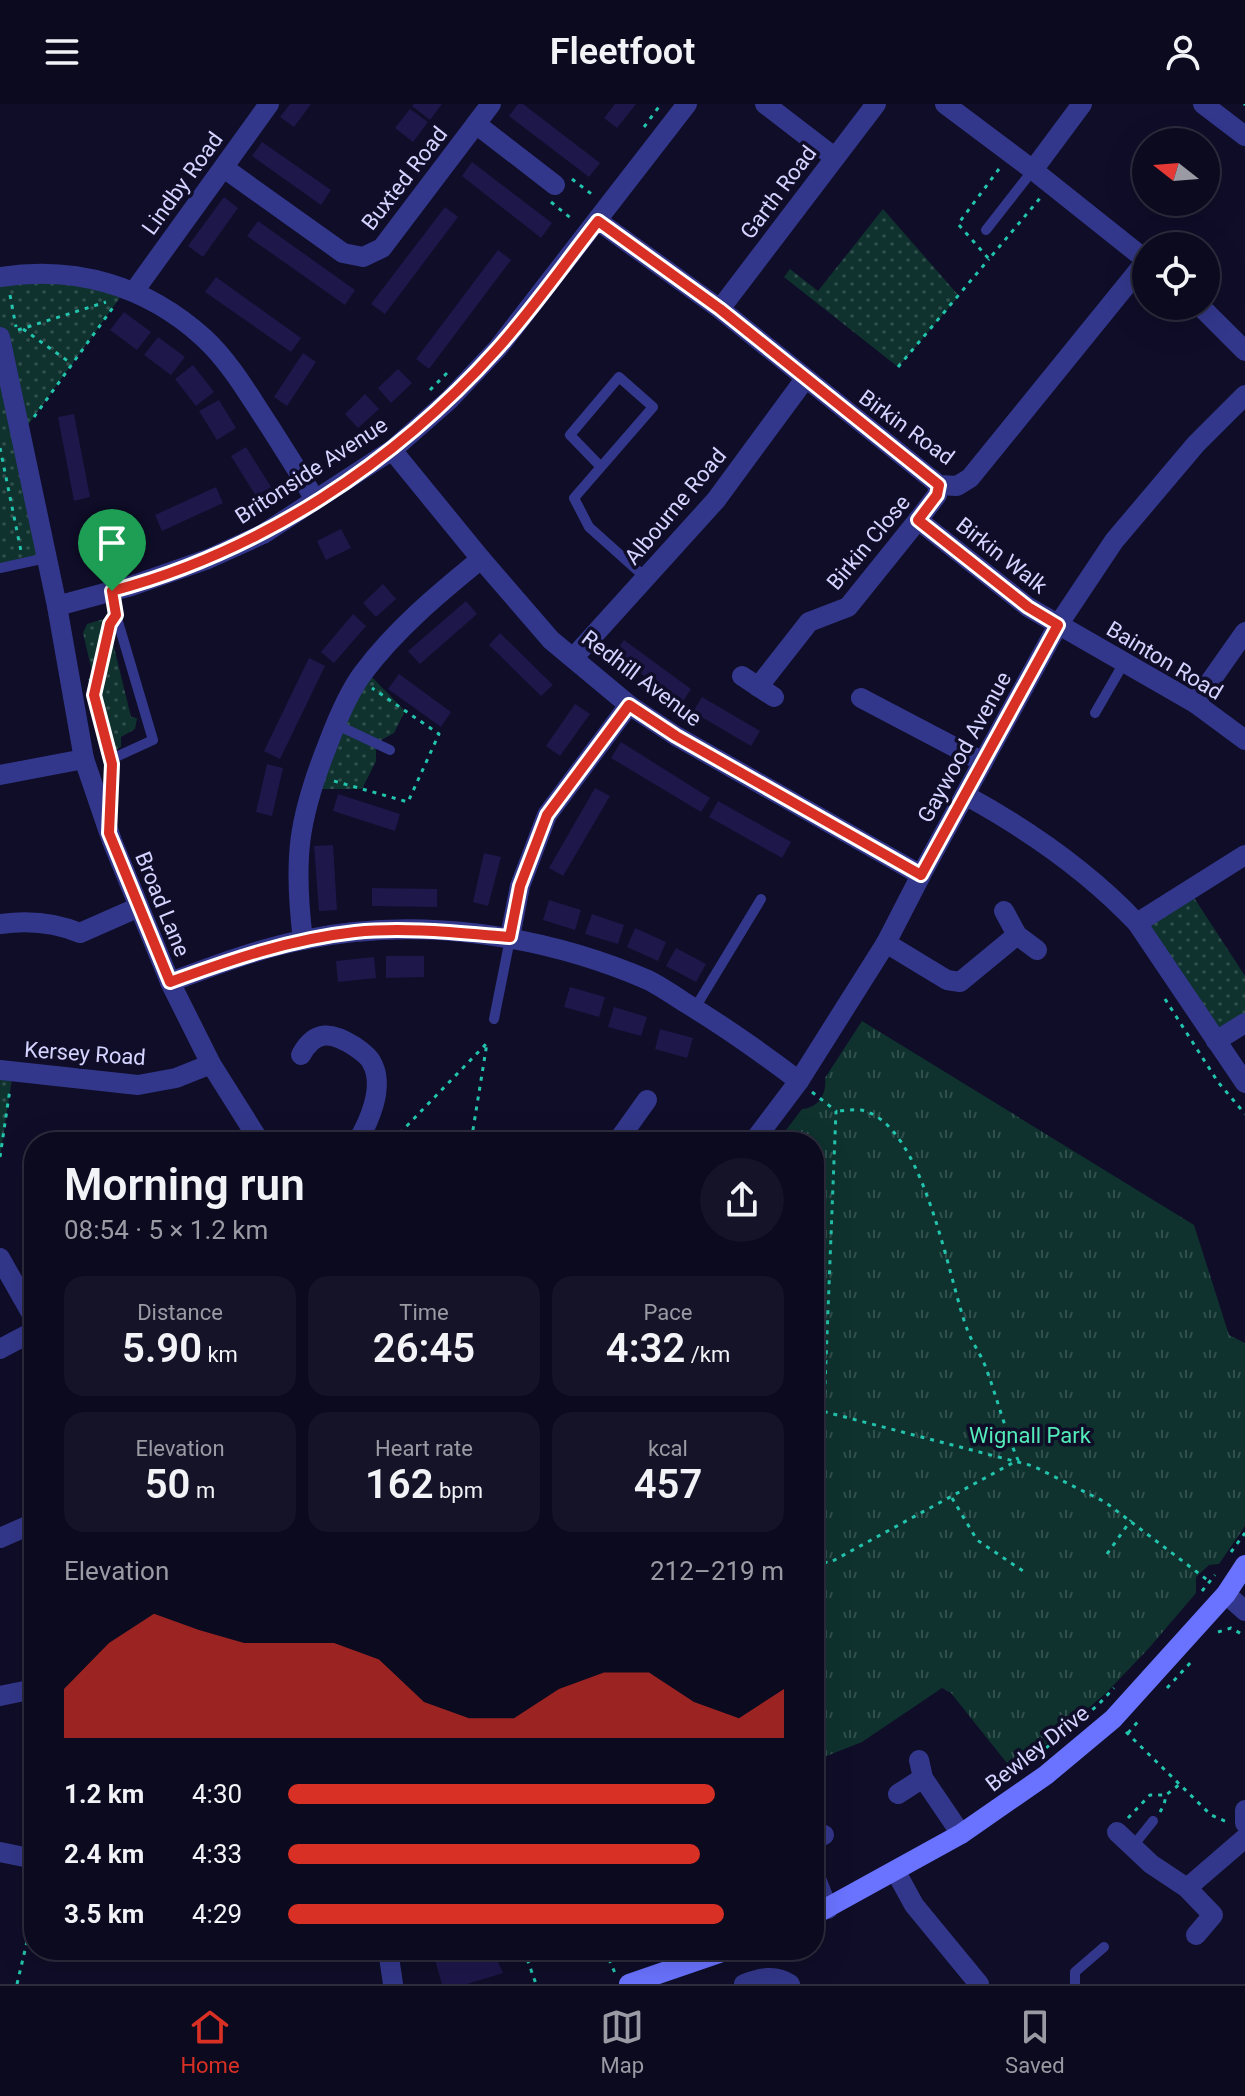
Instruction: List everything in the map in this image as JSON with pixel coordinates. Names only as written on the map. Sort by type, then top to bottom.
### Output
[{"type":"street","name":"Lindby Road","points":[[127,292],[224,168],[269,104]]},
{"type":"street","name":"Buxted Road","points":[[224,168],[343,253],[363,257],[382,248],[491,104]]},
{"type":"street","name":"Britonside Avenue","points":[[57,606],[208,559],[263,534],[392,450],[449,400],[498,348],[597,214],[687,104]]},
{"type":"street","points":[[765,104],[834,157]]},
{"type":"street","name":"Garth Road","points":[[720,309],[876,104]]},
{"type":"street","points":[[1033,170],[1082,104]]},
{"type":"street","points":[[1203,104],[1245,136]]},
{"type":"street","points":[[950,105],[1132,250]]},
{"type":"street","points":[[476,124],[555,185]]},
{"type":"street","name":"Birkin Road","points":[[597,214],[939,485],[957,486],[970,478],[1132,278]]},
{"type":"street","points":[[0,277],[28,272],[64,273],[127,292],[167,310],[205,339],[241,382],[315,500]]},
{"type":"street","points":[[1214,320],[1245,351]]},
{"type":"street","name":"Broad Lane","points":[[3,343],[57,606],[84,759],[112,841],[170,982],[211,1064],[254,1132]]},
{"type":"street","name":"Albourne Road","points":[[573,658],[716,500],[805,379]]},
{"type":"street","name":"Gaywood Avenue","points":[[761,1132],[799,1081],[886,943],[1058,625],[1114,541],[1196,444],[1245,395]]},
{"type":"street","name":"Redhill Avenue","points":[[392,450],[551,640],[629,705],[689,744],[921,875]]},
{"type":"street","name":"Birkin Close","points":[[758,687],[809,622],[848,607],[937,495],[939,485]]},
{"type":"street","name":"Birkin Walk","points":[[918,520],[1028,607],[1058,625]]},
{"type":"street","points":[[303,940],[298,899],[300,827],[308,795],[335,724],[361,675],[419,610],[481,559]]},
{"type":"street","name":"Bainton Road","points":[[1058,625],[1195,703],[1245,740]]},
{"type":"street","points":[[1195,703],[1245,632]]},
{"type":"street","points":[[861,698],[983,762]]},
{"type":"street","points":[[510,937],[520,886],[547,815],[629,705]]},
{"type":"street","points":[[0,775],[84,759]]},
{"type":"street","points":[[965,795],[1019,824],[1078,867],[1137,923],[1245,1083]]},
{"type":"street","points":[[1137,923],[1245,855]]},
{"type":"street","points":[[0,924],[18,921],[57,924],[80,933],[139,907]]},
{"type":"street","points":[[1004,911],[1017,935],[1037,950]]},
{"type":"street","points":[[170,982],[232,959],[303,940],[357,932],[423,931],[510,937],[564,949],[650,981],[730,1029],[799,1081]]},
{"type":"street","points":[[886,943],[947,980],[960,982],[1017,935]]},
{"type":"street","points":[[1216,1041],[1245,1023]]},
{"type":"street","points":[[301,1055],[308,1042],[323,1035],[337,1036],[360,1049],[372,1063],[376,1083],[370,1121],[363,1132]]},
{"type":"street","name":"Kersey Road","points":[[6,1071],[138,1085],[176,1078],[211,1064]]},
{"type":"street","points":[[624,1132],[647,1100]]},
{"type":"street","points":[[0,1258],[24,1300]]},
{"type":"street","points":[[0,1349],[24,1336]]},
{"type":"street","points":[[0,1538],[24,1527]]},
{"type":"street","name":"Bewley Drive","points":[[824,1910],[961,1834],[1121,1726],[1236,1561]]},
{"type":"street","points":[[1218,1588],[1245,1611]]},
{"type":"street","points":[[0,1696],[24,1691]]},
{"type":"street","points":[[898,1794],[921,1769],[961,1834]]},
{"type":"street","points":[[1187,1888],[1242,1824]]},
{"type":"street","points":[[1122,1831],[1151,1864],[1187,1888],[1213,1915],[1196,1935]]},
{"type":"street","points":[[0,1852],[24,1857]]},
{"type":"street","points":[[896,1872],[914,1905],[979,1984]]},
{"type":"street","points":[[389,1960],[393,1984]]},
{"type":"street","points":[[629,1984],[695,1960]]},
{"type":"street","points":[[744,1984],[761,1978],[781,1978],[790,1984]]},
{"type":"lane","points":[[986,230],[1033,170]]},
{"type":"lane","points":[[601,467],[570,435],[619,377],[653,407],[601,467],[574,498],[589,527],[646,578]]},
{"type":"lane","points":[[0,568],[46,558]]},
{"type":"lane","points":[[112,591],[116,615],[153,740],[114,758]]},
{"type":"lane","points":[[1095,713],[1125,661]]},
{"type":"lane","points":[[335,724],[390,750]]},
{"type":"lane","points":[[695,1008],[761,899]]},
{"type":"lane","points":[[494,1019],[510,937]]},
{"type":"lane","points":[[1122,1831],[1153,1821]]},
{"type":"lane","points":[[1075,1984],[1075,1972],[1104,1947]]},
{"type":"path","points":[[644,128],[661,104]]},
{"type":"path","points":[[564,173],[597,214],[546,197],[564,173]]},
{"type":"path","points":[[597,214],[601,185]]},
{"type":"path","points":[[898,367],[989,259]]},
{"type":"path","points":[[3,343],[22,329],[127,292]]},
{"type":"path","points":[[20,436],[127,292]]},
{"type":"path","points":[[22,329],[72,364]]},
{"type":"path","points":[[421,400],[450,370]]},
{"type":"path","points":[[0,448],[23,563]]},
{"type":"path","points":[[94,695],[110,624],[116,615]]},
{"type":"path","points":[[88,669],[114,758]]},
{"type":"path","points":[[1165,1000],[1218,1082],[1245,1114]]},
{"type":"path","points":[[401,1132],[487,1043],[473,1132]]},
{"type":"path","points":[[0,1157],[6,1071]]},
{"type":"path","points":[[799,1081],[836,1111],[860,1110],[874,1116],[902,1143],[933,1213],[966,1327],[985,1364],[1018,1460]]},
{"type":"path","points":[[824,1444],[836,1111]]},
{"type":"path","points":[[826,1412],[1018,1460],[1105,1502],[1218,1588]]},
{"type":"path","points":[[824,1562],[829,1563],[1018,1460]]},
{"type":"path","points":[[952,1498],[977,1540],[1023,1571]]},
{"type":"path","points":[[1107,1554],[1131,1520]]},
{"type":"path","points":[[1236,1561],[1245,1533]]},
{"type":"path","points":[[1218,1588],[1219,1569]]},
{"type":"path","points":[[1202,1591],[1218,1588]]},
{"type":"path","points":[[1216,1632],[1231,1628],[1245,1636]]},
{"type":"path","points":[[1165,1691],[1199,1653]]},
{"type":"path","points":[[1016,1773],[1118,1685]]},
{"type":"path","points":[[1148,1709],[1121,1726],[1211,1815],[1242,1824]]},
{"type":"path","points":[[1122,1831],[1127,1819],[1150,1795],[1166,1795],[1180,1784]]},
{"type":"path","points":[[1153,1821],[1164,1805],[1166,1795]]},
{"type":"path","points":[[17,1984],[24,1954]]},
{"type":"path","points":[[528,1960],[536,1984]]},
{"type":"path","points":[[609,1960],[619,1984]]},
{"type":"green space","points":[[883,209],[959,296],[898,367],[784,277],[790,269],[818,291]]},
{"type":"green space","points":[[0,277],[127,288],[20,436],[46,558],[0,568]]},
{"type":"green space","points":[[107,618],[131,717],[137,718],[135,729],[121,737],[121,747],[111,753],[83,633],[87,624]]},
{"type":"green space","points":[[365,670],[405,711],[394,733],[376,743],[376,761],[362,789],[310,789]]},
{"type":"green space","points":[[1189,890],[1245,976],[1245,1023],[1216,1041],[1137,923]]},
{"type":"green space","name":"Wignall Park","points":[[862,1021],[1194,1225],[1229,1335],[1245,1343],[1245,1526],[1219,1564],[1209,1565],[1196,1577],[1196,1593],[1149,1648],[1106,1693],[1014,1772],[951,1693],[942,1688],[862,1742],[824,1757],[824,1132],[785,1132],[802,1109],[813,1106],[821,1099],[825,1078]]},
{"type":"green space","points":[[0,1070],[13,1072],[0,1157]]},
{"type":"building","points":[[290,104],[311,104],[294,127],[280,117]]},
{"type":"building","points":[[442,104],[430,120],[412,106]]},
{"type":"building","points":[[518,104],[523,104],[600,163],[589,177],[509,116]]},
{"type":"building","points":[[615,104],[636,104],[617,128],[604,118]]},
{"type":"building","points":[[410,109],[428,122],[413,142],[395,128]]},
{"type":"building","points":[[262,142],[331,190],[321,205],[252,156]]},
{"type":"building","points":[[472,162],[552,223],[541,238],[462,176]]},
{"type":"building","points":[[224,197],[238,208],[203,257],[188,246]]},
{"type":"building","points":[[445,207],[458,217],[385,314],[371,304]]},
{"type":"building","points":[[258,221],[355,290],[345,305],[247,236]]},
{"type":"building","points":[[498,250],[511,260],[429,369],[416,359]]},
{"type":"building","points":[[216,277],[301,338],[291,352],[205,292]]},
{"type":"building","points":[[124,312],[151,332],[137,350],[110,330]]},
{"type":"building","points":[[158,337],[185,357],[171,375],[144,355]]},
{"type":"building","points":[[303,353],[316,362],[287,406],[274,397]]},
{"type":"building","points":[[193,365],[214,392],[196,406],[175,379]]},
{"type":"building","points":[[398,369],[412,383],[391,403],[378,388]]},
{"type":"building","points":[[365,394],[379,409],[358,428],[345,414]]},
{"type":"building","points":[[219,400],[236,428],[217,440],[199,411]]},
{"type":"building","points":[[74,414],[90,497],[74,501],[58,417]]},
{"type":"building","points":[[246,447],[271,487],[256,496],[231,456]]},
{"type":"building","points":[[216,487],[223,503],[162,531],[155,515]]},
{"type":"building","points":[[341,529],[351,548],[326,560],[317,541]]},
{"type":"building","points":[[383,584],[396,599],[376,617],[363,603]]},
{"type":"building","points":[[466,601],[477,614],[420,664],[408,651]]},
{"type":"building","points":[[353,614],[366,626],[334,663],[321,652]]},
{"type":"building","points":[[500,633],[553,685],[541,696],[489,645]]},
{"type":"building","points":[[624,640],[691,689],[681,704],[614,653]]},
{"type":"building","points":[[309,658],[325,666],[280,759],[264,751]]},
{"type":"building","points":[[399,674],[451,712],[441,727],[388,689]]},
{"type":"building","points":[[702,697],[760,731],[751,746],[693,712]]},
{"type":"building","points":[[575,704],[590,714],[560,756],[546,746]]},
{"type":"building","points":[[621,742],[710,798],[701,812],[611,758]]},
{"type":"building","points":[[267,764],[283,768],[272,816],[256,812]]},
{"type":"building","points":[[595,788],[610,796],[563,876],[549,868]]},
{"type":"building","points":[[338,794],[400,814],[395,831],[333,811]]},
{"type":"building","points":[[718,801],[791,842],[782,858],[709,817]]},
{"type":"building","points":[[333,845],[337,910],[319,911],[314,846]]},
{"type":"building","points":[[484,853],[501,857],[488,906],[473,902]]},
{"type":"building","points":[[372,888],[437,889],[437,907],[372,906]]},
{"type":"building","points":[[549,900],[581,910],[575,930],[543,920]]},
{"type":"building","points":[[592,914],[624,925],[618,944],[585,934]]},
{"type":"building","points":[[635,928],[666,942],[658,961],[627,947]]},
{"type":"building","points":[[676,948],[706,964],[696,982],[666,966]]},
{"type":"building","points":[[386,956],[424,956],[424,977],[386,978]]},
{"type":"building","points":[[374,957],[376,978],[338,982],[336,961]]},
{"type":"building","points":[[570,987],[605,997],[599,1017],[564,1007]]},
{"type":"building","points":[[614,1007],[647,1017],[641,1036],[608,1027]]},
{"type":"building","points":[[660,1029],[693,1038],[687,1058],[655,1049]]},
{"type":"building","points":[[435,1960],[497,1960],[503,1973],[467,1984],[442,1984]]},
{"type":"route","points":[[598,221],[720,309],[939,485],[937,495],[918,520],[1028,607],[1058,625],[921,875],[730,768],[629,705],[547,815],[520,886],[510,937],[423,931],[357,932],[303,940],[232,959],[170,982],[109,833],[112,764],[94,695],[110,624],[116,615],[112,591],[208,559],[263,534],[392,450],[449,400],[498,348],[598,221]]}]
